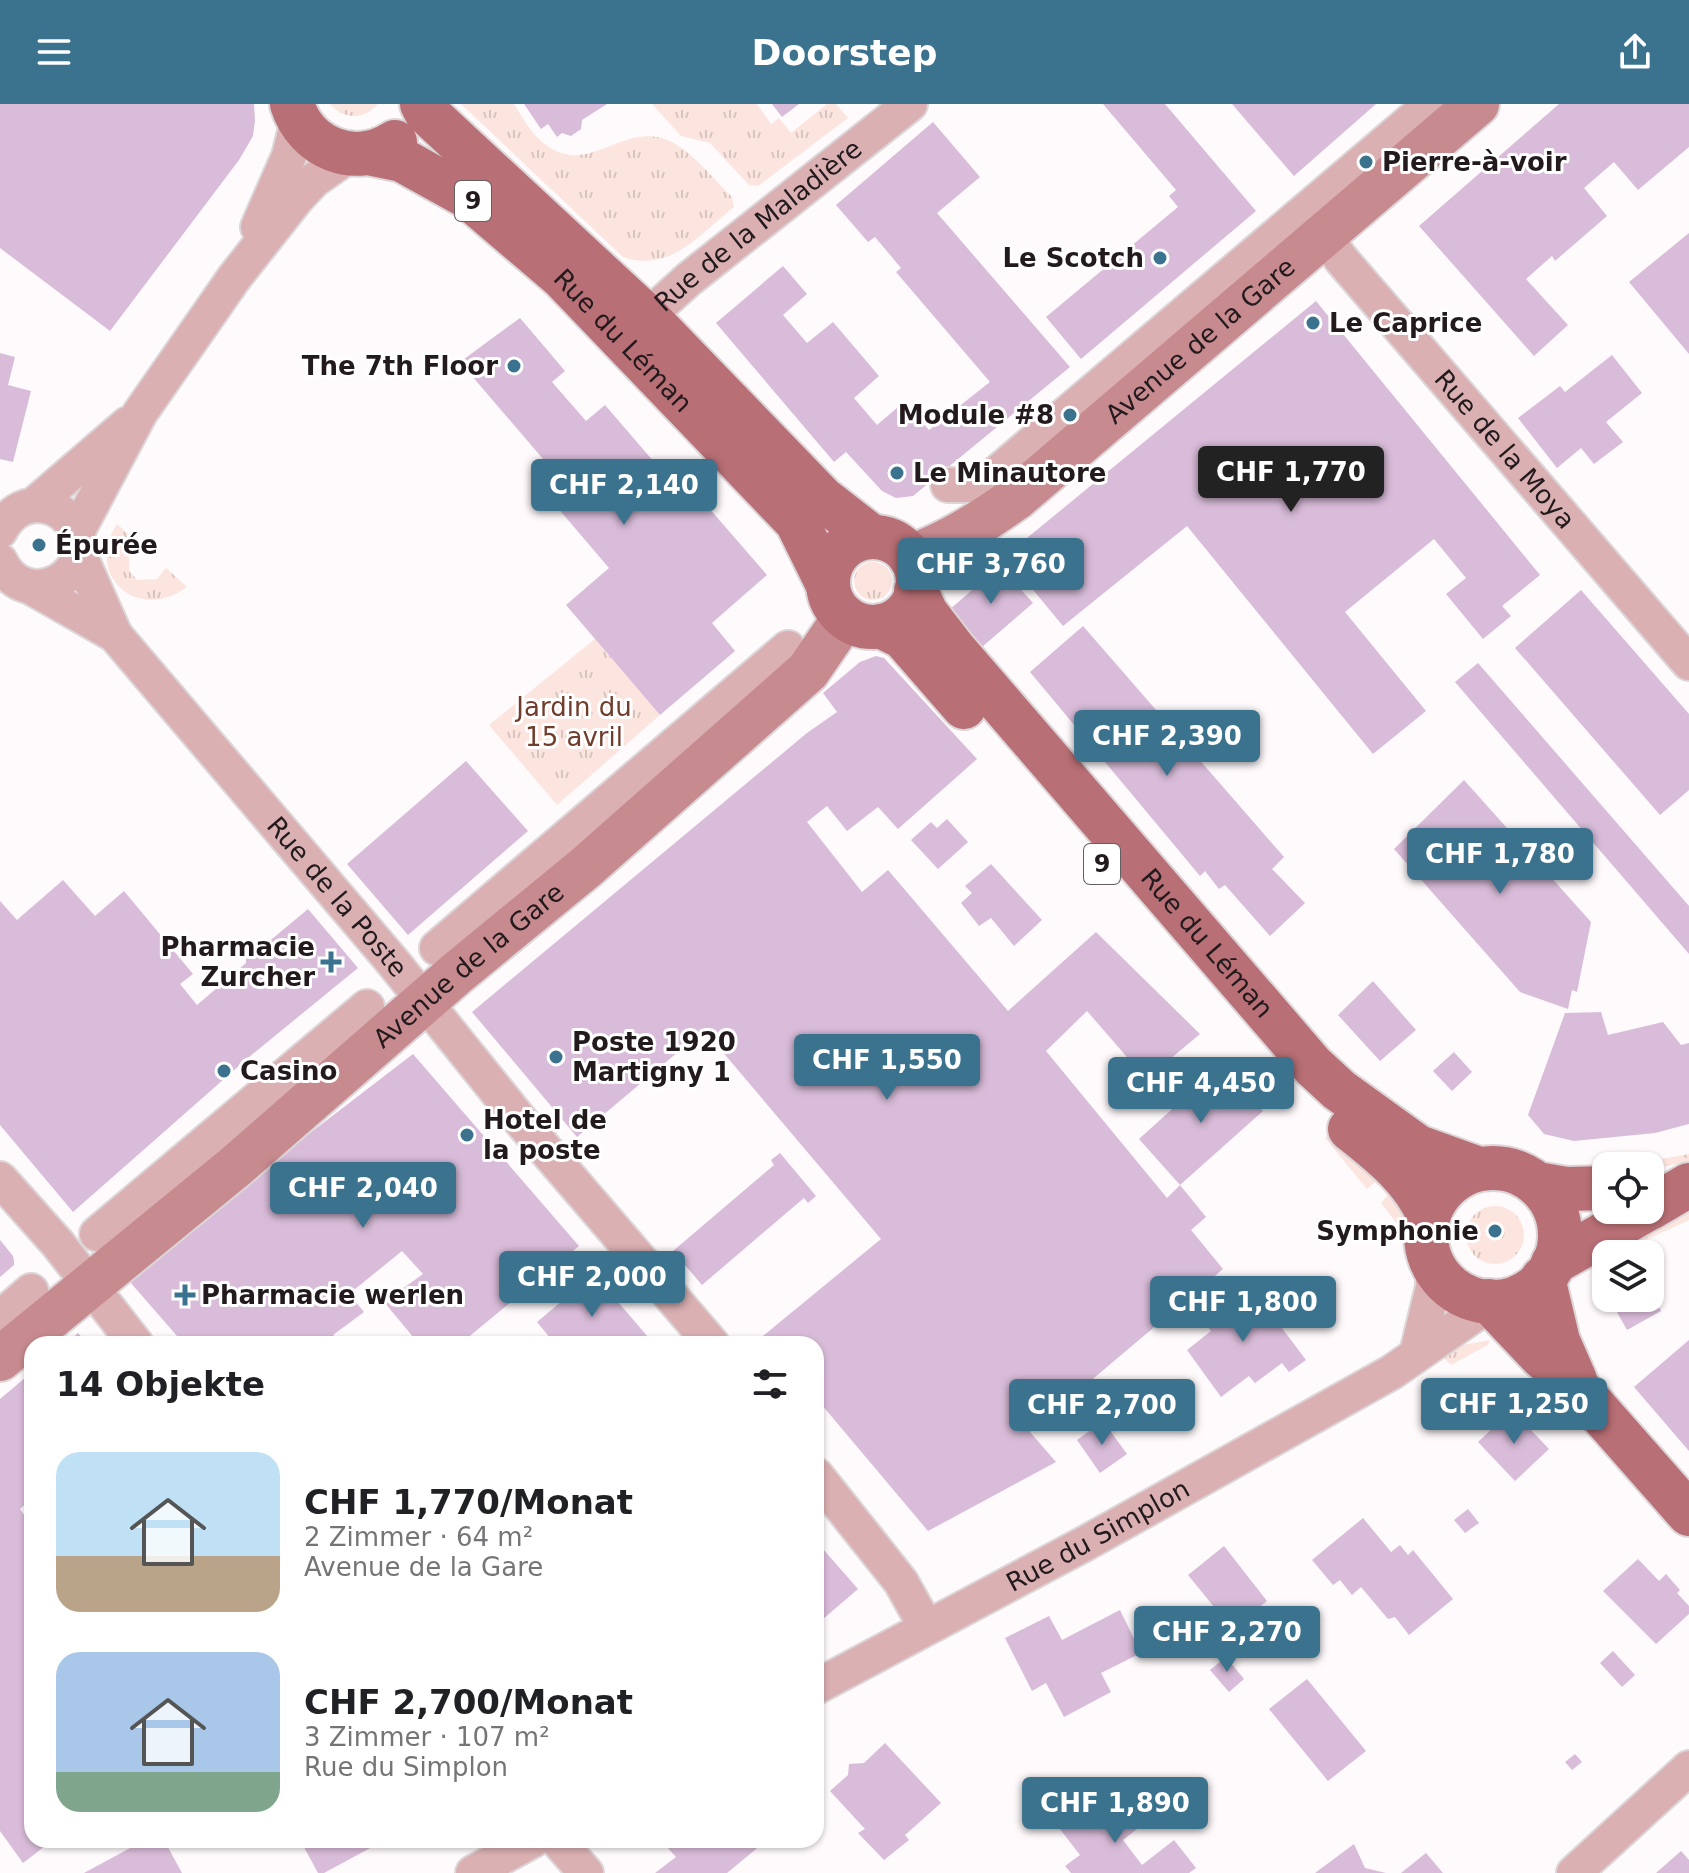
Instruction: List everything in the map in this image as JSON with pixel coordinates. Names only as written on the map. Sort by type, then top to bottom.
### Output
[{"type":"main road","name":"9","points":[[295,112],[316,141],[335,151],[360,154],[382,149],[400,137],[421,104]]},
{"type":"main road","name":"Rue du Léman","points":[[421,104],[521,203],[584,256],[647,317],[823,499],[872,537]]},
{"type":"main road","name":"Rue du Léman","points":[[360,154],[402,160],[467,196],[562,277],[797,522],[851,609],[903,637],[1261,1049],[1299,1088],[1389,1162],[1421,1197],[1428,1215]]},
{"type":"main road","name":"9","points":[[872,537],[890,541],[905,550],[913,574]]},
{"type":"main road","points":[[872,537],[855,541],[840,551],[831,567],[851,609],[900,618],[907,611],[913,574]]},
{"type":"main road","name":"Rue du Léman","points":[[913,574],[926,613],[953,648],[1313,1066],[1339,1090],[1418,1147],[1479,1169]]},
{"type":"main road","name":"9","points":[[1479,1169],[1510,1170],[1537,1184],[1566,1189],[1592,1188]]},
{"type":"main road","points":[[1428,1215],[1447,1185],[1479,1169]]},
{"type":"main road","points":[[1537,1184],[1551,1201],[1558,1221],[1559,1243],[1548,1271],[1558,1341],[1579,1389]]},
{"type":"main road","points":[[1664,1186],[1689,1185]]},
{"type":"main road","points":[[1664,1200],[1689,1185]]},
{"type":"main road","name":"9","points":[[1428,1215],[1426,1241],[1433,1266]]},
{"type":"main road","points":[[1433,1266],[1455,1290],[1475,1299],[1489,1301],[1518,1296],[1548,1271],[1624,1224]]},
{"type":"main road","points":[[1489,1301],[1541,1356],[1579,1389],[1689,1514]]},
{"type":"street","name":"Rue de la Maladière","points":[[647,317],[689,279],[910,104]]},
{"type":"street","points":[[948,485],[983,485],[1431,104]]},
{"type":"street","name":"Avenue de la Gare","points":[[913,574],[938,547],[1016,498],[1477,104]]},
{"type":"street","points":[[234,278],[289,156],[295,112]]},
{"type":"street","points":[[29,586],[49,585],[63,578],[73,567],[78,543],[140,413],[234,278],[314,180],[360,154]]},
{"type":"street","name":"Rue de la Moya","points":[[1323,234],[1689,663]]},
{"type":"street","points":[[34,505],[140,413]]},
{"type":"street","points":[[0,531],[15,512],[44,505],[58,510],[69,519],[78,543]]},
{"type":"street","name":"Rue de la Poste","points":[[78,543],[115,635],[425,1001],[520,1120],[705,1336]]},
{"type":"street","name":"Rue de la Poste","points":[[0,561],[11,577],[115,635]]},
{"type":"street","name":"Avenue de la Gare","points":[[28,1336],[236,1166],[425,1001],[585,868],[808,671],[851,609]]},
{"type":"street","points":[[437,948],[788,648]]},
{"type":"street","points":[[97,1234],[367,1007]]},
{"type":"street","points":[[0,1179],[90,1284],[130,1336]]},
{"type":"street","points":[[1417,1353],[1433,1287],[1433,1266]]},
{"type":"street","points":[[0,1318],[31,1291]]},
{"type":"street","name":"Rue du Simplon","points":[[824,1683],[1392,1372],[1474,1315],[1489,1301]]},
{"type":"street","name":"Avenue de la Gare","points":[[0,1359],[24,1339]]},
{"type":"street","points":[[824,1485],[901,1582],[926,1627]]},
{"type":"street","points":[[1574,1873],[1689,1768]]},
{"type":"street","points":[[473,1873],[518,1848]]},
{"type":"street","points":[[564,1848],[586,1873]]},
{"type":"green space","points":[[330,104],[378,104],[367,113],[354,116],[341,113]]},
{"type":"green space","points":[[461,104],[514,104],[539,139],[556,151],[572,155],[587,154],[634,138],[650,136],[667,140],[702,166],[732,197],[734,207],[670,256],[640,261],[623,257]]},
{"type":"green space","points":[[652,104],[757,104],[771,124],[779,118],[791,133],[827,104],[836,104],[848,118],[758,186],[749,185],[710,143],[681,136]]},
{"type":"green space","points":[[117,524],[138,543],[129,553],[129,571],[137,580],[157,579],[166,568],[187,587],[168,597],[150,600],[134,597],[121,588],[111,576],[107,561],[108,543]]},
{"type":"green space","points":[[873,562],[886,568],[892,581],[886,594],[873,600],[860,594],[854,581],[860,568]]},
{"type":"green space","name":"Jardin du 15 avril","points":[[595,639],[660,715],[557,805],[489,725]]},
{"type":"green space","points":[[1331,1136],[1382,1176],[1367,1189],[1325,1138]]},
{"type":"green space","points":[[1689,1154],[1689,1161],[1664,1167],[1664,1158]]},
{"type":"green space","points":[[1395,1186],[1410,1216],[1411,1237],[1408,1238],[1381,1203]]},
{"type":"green space","points":[[1495,1206],[1506,1208],[1515,1215],[1522,1224],[1522,1246],[1515,1255],[1506,1262],[1495,1264],[1484,1262],[1475,1255],[1468,1246],[1466,1235],[1468,1224],[1475,1215],[1484,1208]]},
{"type":"green space","points":[[1689,1210],[1689,1220],[1646,1240],[1622,1240],[1621,1235],[1651,1224],[1664,1224],[1664,1219]]},
{"type":"green space","points":[[1490,1340],[1488,1345],[1451,1365],[1443,1357],[1463,1345]]},
{"type":"building","points":[[0,104],[254,104],[255,120],[253,136],[239,160],[110,331],[0,248]]},
{"type":"building","points":[[524,104],[607,104],[582,120],[581,129],[571,136],[562,133],[557,137],[548,124],[541,129]]},
{"type":"building","points":[[772,104],[799,104],[782,117]]},
{"type":"building","points":[[1103,104],[1165,104],[1256,211],[1081,359],[1046,317],[1178,207],[1169,196],[1176,190]]},
{"type":"building","points":[[1232,104],[1376,104],[1294,176]]},
{"type":"building","points":[[1559,104],[1689,104],[1689,147],[1638,190],[1614,162],[1584,188],[1607,216],[1555,261],[1552,256],[1526,279],[1568,325],[1534,356],[1419,226]]},
{"type":"building","points":[[933,122],[980,177],[937,213],[1070,367],[913,496],[896,498],[882,491],[846,452],[834,462],[716,323],[783,266],[807,294],[783,315],[807,343],[833,322],[879,376],[854,398],[877,425],[904,402],[929,430],[990,382],[896,272],[901,268],[875,237],[868,242],[836,205]]},
{"type":"building","points":[[1689,233],[1689,354],[1629,282]]},
{"type":"building","points":[[1316,301],[1540,575],[1502,606],[1511,616],[1483,639],[1446,594],[1466,578],[1434,539],[1345,612],[1426,711],[1373,754],[1187,526],[1063,626],[1005,556]]},
{"type":"building","points":[[520,318],[565,371],[552,382],[586,421],[605,405],[673,484],[682,477],[767,575],[712,623],[735,651],[660,715],[566,605],[609,568],[539,486],[555,473],[460,362]]},
{"type":"building","points":[[0,353],[15,357],[8,385],[31,391],[13,462],[0,459]]},
{"type":"building","points":[[1612,355],[1642,393],[1606,422],[1623,442],[1594,464],[1581,448],[1557,468],[1518,418],[1560,386],[1565,392]]},
{"type":"building","points":[[1000,566],[1033,603],[982,647],[949,610]]},
{"type":"building","points":[[1581,590],[1689,714],[1689,790],[1660,815],[1515,648]]},
{"type":"building","points":[[1083,626],[1284,857],[1272,869],[1305,903],[1270,936],[1225,885],[1219,889],[1205,871],[1200,876],[1030,672]]},
{"type":"building","points":[[876,656],[884,658],[977,759],[898,829],[878,807],[847,831],[827,806],[807,822],[862,892],[888,870],[1008,1011],[1096,932],[1200,1034],[1146,1079],[1087,1011],[1046,1051],[1167,1198],[1180,1185],[1206,1217],[1191,1230],[1223,1269],[1030,1432],[1056,1462],[928,1531],[824,1408],[824,1336],[763,1336],[881,1239],[704,1030],[577,1137],[472,1012],[807,733],[837,712],[823,693],[860,662]]},
{"type":"building","points":[[1478,663],[1689,906],[1689,954],[1455,682]]},
{"type":"building","points":[[466,761],[528,831],[408,935],[347,864]]},
{"type":"building","points":[[1464,780],[1591,922],[1577,992],[1572,990],[1568,1009],[1520,992],[1394,849]]},
{"type":"building","points":[[947,819],[968,842],[938,869],[911,840],[931,822],[937,828]]},
{"type":"building","points":[[991,864],[1042,920],[1014,946],[991,918],[979,926],[961,903],[972,893],[965,886]]},
{"type":"building","points":[[63,880],[95,916],[124,891],[193,974],[180,984],[197,1005],[246,963],[246,951],[251,947],[260,949],[308,909],[358,968],[249,1057],[73,1212],[0,1125],[0,901],[17,920]]},
{"type":"building","points":[[1373,981],[1416,1030],[1380,1061],[1338,1015]]},
{"type":"building","points":[[1601,1012],[1608,1035],[1663,1022],[1681,1045],[1689,1043],[1689,1124],[1655,1133],[1574,1141],[1544,1134],[1528,1115],[1565,1013]]},
{"type":"building","points":[[1454,1052],[1472,1072],[1452,1091],[1433,1071]]},
{"type":"building","points":[[413,1054],[579,1246],[470,1336],[412,1336],[384,1302],[423,1274],[402,1251],[349,1294],[364,1312],[334,1336],[177,1336],[130,1282],[250,1179]]},
{"type":"building","points":[[1221,1065],[1263,1111],[1180,1185],[1139,1139]]},
{"type":"building","points":[[780,1153],[816,1196],[808,1203],[804,1198],[702,1285],[673,1251],[774,1165],[771,1160]]},
{"type":"building","points":[[0,1240],[13,1256],[14,1265],[0,1277]]},
{"type":"building","points":[[594,1274],[647,1336],[548,1336],[537,1322]]},
{"type":"building","points":[[1251,1287],[1306,1360],[1289,1372],[1282,1363],[1255,1383],[1249,1376],[1221,1397],[1187,1350],[1211,1331],[1204,1322]]},
{"type":"building","points":[[1617,1312],[1659,1312],[1627,1330]]},
{"type":"building","points":[[1689,1340],[1689,1451],[1634,1387]]},
{"type":"building","points":[[24,1379],[24,1505],[20,1509],[24,1515],[24,1848],[43,1848],[23,1863],[0,1831],[0,1399]]},
{"type":"building","points":[[1512,1410],[1549,1449],[1515,1481],[1478,1442]]},
{"type":"building","points":[[1103,1421],[1127,1454],[1100,1473],[1077,1440]]},
{"type":"building","points":[[1468,1509],[1479,1523],[1465,1533],[1454,1520]]},
{"type":"building","points":[[1363,1518],[1391,1552],[1400,1545],[1408,1555],[1413,1550],[1453,1599],[1409,1635],[1395,1617],[1388,1619],[1361,1587],[1352,1595],[1340,1580],[1333,1585],[1312,1560]]},
{"type":"building","points":[[1224,1546],[1267,1601],[1232,1629],[1188,1575]]},
{"type":"building","points":[[824,1550],[858,1589],[824,1618]]},
{"type":"building","points":[[1638,1559],[1659,1581],[1666,1574],[1689,1606],[1689,1614],[1656,1644],[1603,1591]]},
{"type":"building","points":[[1120,1610],[1141,1653],[1101,1673],[1111,1692],[1064,1717],[1046,1683],[1032,1691],[1005,1638],[1049,1616],[1062,1640]]},
{"type":"building","points":[[1613,1651],[1635,1675],[1622,1687],[1600,1663]]},
{"type":"building","points":[[1226,1657],[1244,1679],[1229,1692],[1210,1670]]},
{"type":"building","points":[[1307,1679],[1366,1751],[1328,1781],[1269,1709]]},
{"type":"building","points":[[885,1743],[941,1803],[905,1835],[909,1840],[884,1860],[858,1833],[865,1829],[830,1791],[848,1775],[849,1764],[864,1763]]},
{"type":"building","points":[[1575,1754],[1582,1762],[1572,1770],[1565,1762]]},
{"type":"building","points":[[1119,1799],[1141,1826],[1123,1840],[1142,1865],[1174,1840],[1196,1868],[1189,1873],[1071,1873],[1065,1866],[1080,1855],[1056,1824],[1079,1806],[1091,1821]]},
{"type":"building","points":[[1354,1844],[1365,1868],[1386,1873],[1315,1873]]},
{"type":"building","points":[[130,1848],[168,1848],[182,1873],[84,1873]]},
{"type":"building","points":[[304,1848],[370,1848],[324,1873],[318,1873]]},
{"type":"building","points":[[668,1848],[757,1848],[727,1873],[655,1873],[676,1857]]},
{"type":"building","points":[[1681,1851],[1689,1860],[1689,1873],[1656,1873]]},
{"type":"building","points":[[1426,1853],[1443,1873],[1401,1873]]},
{"type":"place","name":"Pierre-à-voir","points":[[1366,162]]},
{"type":"place","name":"Le Scotch","points":[[1160,258]]},
{"type":"place","name":"Le Caprice","points":[[1313,323]]},
{"type":"place","name":"The 7th Floor","points":[[514,366]]},
{"type":"place","name":"Module #8","points":[[1070,415]]},
{"type":"place","name":"Le Minautore","points":[[897,473]]},
{"type":"place","name":"Épurée","points":[[39,545]]},
{"type":"place","name":"Pharmacie Zurcher","points":[[331,962]]},
{"type":"place","name":"Poste 1920 Martigny 1","points":[[556,1057]]},
{"type":"place","name":"Casino","points":[[224,1071]]},
{"type":"place","name":"Hotel de la poste","points":[[467,1135]]},
{"type":"place","name":"Symphonie","points":[[1495,1231]]},
{"type":"place","name":"Pharmacie werlen","points":[[185,1295]]}]
